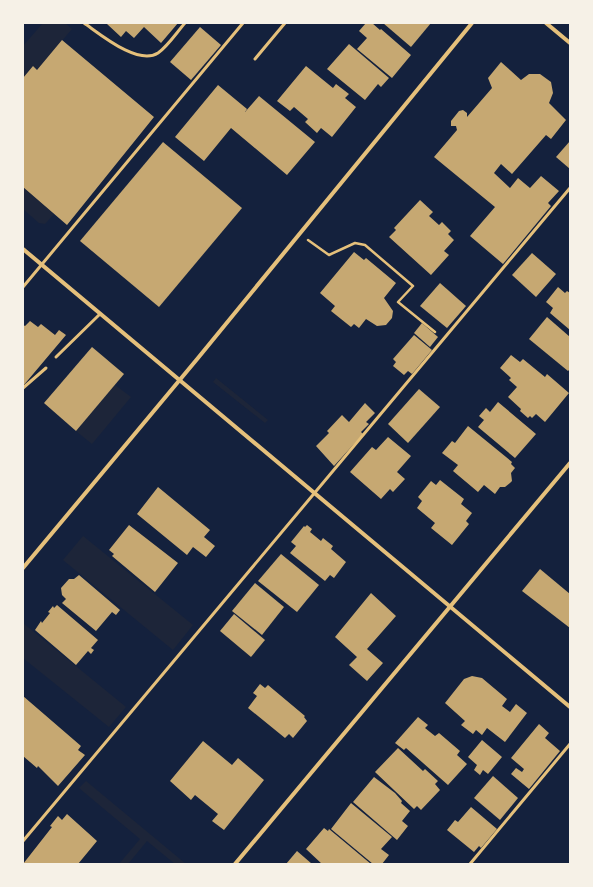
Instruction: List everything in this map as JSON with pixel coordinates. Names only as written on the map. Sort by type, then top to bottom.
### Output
[{"type":"street","points":[[23,568],[300,234],[472,23]]},
{"type":"street","points":[[546,23],[570,43]]},
{"type":"street","points":[[23,249],[570,707]]},
{"type":"street","points":[[236,864],[570,463]]},
{"type":"lane","points":[[84,23],[127,52],[154,55],[160,52],[185,23]]},
{"type":"lane","points":[[23,287],[243,23]]},
{"type":"lane","points":[[255,59],[285,23]]},
{"type":"lane","points":[[23,841],[570,188]]},
{"type":"lane","points":[[56,358],[100,314]]},
{"type":"lane","points":[[23,388],[46,368]]},
{"type":"lane","points":[[470,864],[570,744]]},
{"type":"path","points":[[300,234],[329,255],[355,243],[364,245],[413,286],[398,302],[443,339]]},
{"type":"shaded area","points":[[43,23],[65,23],[72,29],[37,70],[33,66],[23,78],[23,46]]},
{"type":"shaded area","points":[[23,187],[54,214],[45,224],[39,223],[23,209]]},
{"type":"shaded area","points":[[216,378],[268,420],[265,423],[213,382]]},
{"type":"shaded area","points":[[115,385],[131,397],[92,444],[76,431]]},
{"type":"shaded area","points":[[83,536],[193,625],[173,650],[63,560]]},
{"type":"shaded area","points":[[23,623],[126,707],[109,727],[23,658]]},
{"type":"shaded area","points":[[86,781],[186,864],[175,864],[147,841],[128,864],[119,864],[140,839],[79,788]]},
{"type":"building","points":[[178,23],[161,43],[144,27],[134,38],[126,31],[121,37],[107,24]]},
{"type":"building","points":[[366,23],[372,23],[380,30],[381,29],[411,55],[392,78],[357,49],[367,38],[359,31]]},
{"type":"building","points":[[383,23],[431,23],[411,47]]},
{"type":"building","points":[[200,27],[221,45],[191,80],[170,62]]},
{"type":"building","points":[[62,40],[154,117],[67,225],[23,187],[23,78],[33,66],[37,70]]},
{"type":"building","points":[[349,44],[389,78],[381,87],[378,84],[365,100],[327,69]]},
{"type":"building","points":[[501,62],[521,80],[529,74],[540,74],[551,82],[553,93],[549,103],[566,120],[551,139],[546,135],[512,174],[501,164],[494,173],[510,188],[518,178],[530,188],[541,176],[559,191],[548,203],[551,206],[503,264],[470,236],[495,207],[434,157],[457,130],[456,126],[451,126],[451,121],[459,111],[463,110],[467,113],[467,117],[492,88],[488,78]]},
{"type":"building","points":[[306,66],[333,88],[336,84],[349,94],[345,98],[356,107],[332,137],[321,128],[317,133],[305,122],[308,119],[294,107],[290,111],[277,101]]},
{"type":"building","points":[[218,85],[247,109],[245,112],[259,96],[315,142],[287,175],[231,128],[204,161],[175,137]]},
{"type":"building","points":[[570,141],[570,169],[556,157]]},
{"type":"building","points":[[163,142],[242,208],[159,307],[80,241]]},
{"type":"building","points":[[420,200],[433,212],[429,216],[439,225],[442,222],[451,231],[448,234],[454,240],[444,251],[449,255],[431,275],[389,237],[396,230],[394,228]]},
{"type":"building","points":[[354,252],[364,260],[366,258],[396,283],[384,298],[393,311],[392,318],[386,325],[377,326],[366,319],[359,328],[354,324],[351,327],[331,311],[335,306],[320,293]]},
{"type":"building","points":[[532,253],[556,274],[536,297],[512,275]]},
{"type":"building","points":[[440,283],[466,306],[447,328],[420,306]]},
{"type":"building","points":[[558,287],[565,293],[567,291],[570,293],[570,330],[550,313],[553,308],[546,302]]},
{"type":"building","points":[[547,317],[570,337],[570,369],[568,371],[529,339]]},
{"type":"building","points":[[30,321],[38,327],[41,324],[55,335],[59,330],[66,335],[23,386],[23,325],[25,326]]},
{"type":"building","points":[[422,323],[438,337],[430,347],[414,333]]},
{"type":"building","points":[[414,335],[432,350],[412,374],[408,371],[404,375],[393,366],[396,362],[393,359]]},
{"type":"building","points":[[92,347],[124,374],[76,431],[44,403]]},
{"type":"building","points":[[511,355],[520,362],[523,359],[545,377],[547,374],[569,393],[545,422],[536,414],[532,418],[530,416],[528,418],[508,397],[517,387],[509,380],[511,378],[500,368]]},
{"type":"building","points":[[419,389],[440,407],[408,443],[388,424]]},
{"type":"building","points":[[498,402],[536,434],[515,458],[478,427],[484,420],[479,416],[486,408],[490,412]]},
{"type":"building","points":[[365,403],[375,413],[366,422],[369,424],[361,432],[363,434],[334,466],[316,446],[329,433],[327,431],[342,415],[349,422]]},
{"type":"building","points":[[468,426],[512,462],[511,464],[515,468],[511,473],[512,481],[505,487],[500,487],[495,494],[484,485],[478,492],[453,471],[458,465],[442,453],[452,441],[455,443]]},
{"type":"building","points":[[388,437],[411,456],[397,472],[405,479],[393,492],[390,489],[381,499],[350,472],[372,447],[376,450]]},
{"type":"building","points":[[440,480],[464,499],[461,504],[472,513],[466,521],[469,524],[452,545],[431,528],[435,523],[417,508],[422,501],[418,497],[431,481],[436,485]]},
{"type":"building","points":[[158,487],[210,530],[204,537],[215,546],[206,557],[193,547],[187,555],[137,514]]},
{"type":"building","points":[[129,525],[178,563],[155,592],[112,556],[114,554],[109,550]]},
{"type":"building","points":[[307,525],[312,529],[310,532],[321,541],[323,538],[333,546],[331,549],[346,562],[334,578],[330,575],[325,581],[290,553],[296,546],[291,542],[304,526],[305,527]]},
{"type":"building","points":[[281,554],[319,585],[297,612],[258,581]]},
{"type":"building","points":[[540,569],[570,594],[570,628],[522,591]]},
{"type":"building","points":[[79,575],[120,610],[116,615],[112,612],[96,631],[62,603],[66,599],[62,595],[61,588],[69,579],[74,579]]},
{"type":"building","points":[[255,583],[284,607],[262,635],[232,611]]},
{"type":"building","points":[[371,593],[396,616],[367,649],[383,663],[367,681],[349,665],[357,657],[335,637]]},
{"type":"building","points":[[57,605],[98,640],[91,648],[94,650],[91,654],[88,651],[76,665],[35,630],[41,621],[42,623],[50,613],[48,612],[53,606],[54,608]]},
{"type":"building","points":[[234,614],[265,640],[251,657],[220,631]]},
{"type":"building","points":[[472,676],[482,678],[507,699],[502,706],[510,712],[516,704],[527,713],[505,742],[487,728],[482,735],[476,730],[473,734],[461,725],[465,721],[445,703],[464,679]]},
{"type":"building","points":[[260,684],[265,688],[268,685],[305,716],[304,717],[307,721],[293,738],[289,734],[285,738],[248,708],[257,696],[253,693]]},
{"type":"building","points":[[23,696],[81,746],[78,750],[85,755],[58,786],[38,766],[37,768],[23,756]]},
{"type":"building","points":[[418,717],[428,725],[425,728],[435,736],[439,733],[460,751],[457,755],[467,764],[448,785],[406,748],[404,750],[395,743]]},
{"type":"building","points":[[539,724],[549,733],[545,738],[560,751],[529,789],[511,774],[516,768],[522,772],[524,769],[511,758]]},
{"type":"building","points":[[482,740],[502,757],[488,774],[483,770],[480,775],[474,770],[477,765],[468,757]]},
{"type":"building","points":[[203,741],[232,765],[238,758],[264,780],[224,830],[212,821],[218,814],[195,795],[191,800],[170,781]]},
{"type":"building","points":[[398,748],[423,771],[425,769],[438,781],[435,784],[440,790],[421,810],[417,806],[414,809],[375,772]]},
{"type":"building","points":[[493,776],[518,798],[500,820],[474,798]]},
{"type":"building","points":[[374,777],[395,793],[402,801],[401,803],[410,811],[402,821],[408,826],[397,840],[353,802]]},
{"type":"building","points":[[351,803],[392,837],[381,849],[389,855],[382,864],[373,864],[331,829]]},
{"type":"building","points":[[471,807],[497,829],[481,848],[479,846],[474,852],[447,830],[455,820],[458,822]]},
{"type":"building","points":[[67,814],[97,841],[78,864],[23,864],[52,827],[50,826],[58,816],[62,820]]},
{"type":"building","points":[[324,828],[328,831],[329,829],[371,864],[322,864],[306,849]]},
{"type":"building","points":[[297,851],[312,864],[286,864]]}]
